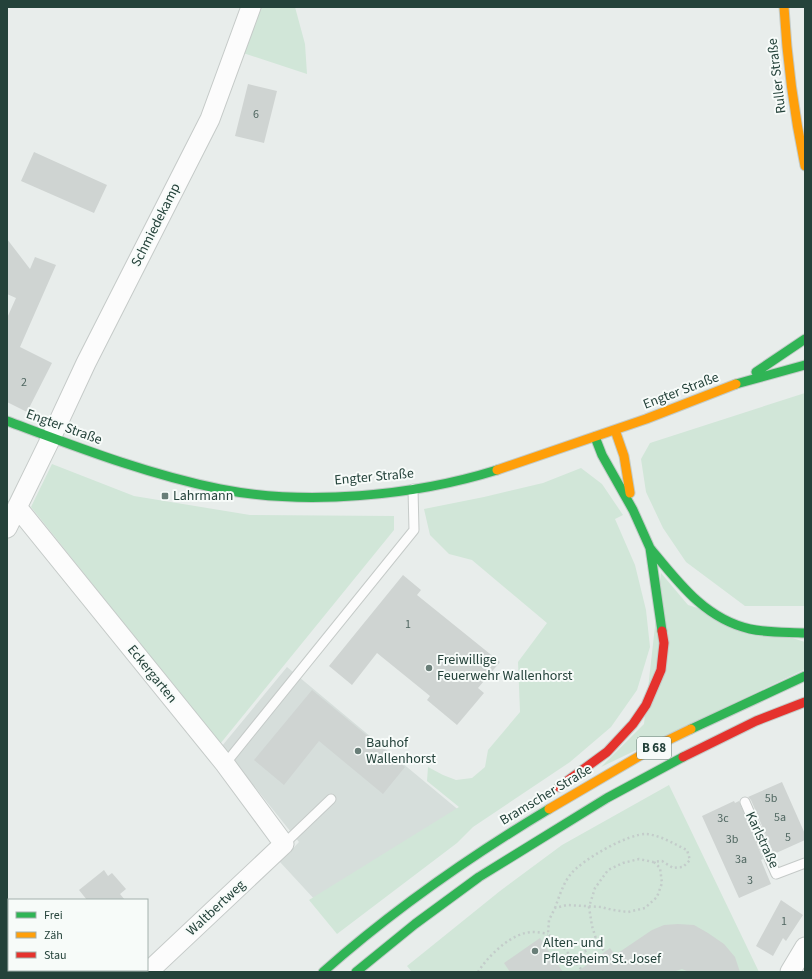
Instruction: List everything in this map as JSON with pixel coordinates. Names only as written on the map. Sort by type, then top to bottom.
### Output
[{"type":"main road","name":"Ruller Straße","points":[[784,7],[790,83],[805,166]]},
{"type":"main road","name":"Engter Straße","points":[[738,384],[805,339]]},
{"type":"main road","name":"Engter Straße","points":[[7,421],[51,438],[151,472],[222,489],[267,495],[357,495],[413,489],[463,479],[595,437],[738,384],[805,365]]},
{"type":"main road","points":[[615,430],[624,456],[633,510]]},
{"type":"main road","points":[[551,793],[576,777],[607,752],[633,724],[646,705],[661,670],[664,643],[650,548],[633,510],[602,455],[595,437]]},
{"type":"main road","points":[[650,548],[676,579],[706,608],[726,620],[750,629],[805,633]]},
{"type":"main road","name":"Bramscher Straße","points":[[323,972],[350,948],[402,908],[483,849],[660,744],[805,676]]},
{"type":"main road","name":"B 68","points":[[356,972],[415,924],[479,877],[600,802],[672,762],[756,722],[805,702]]},
{"type":"main road","points":[[483,849],[495,830]]},
{"type":"street","name":"Schmiedekamp","points":[[7,528],[86,363],[210,119],[250,7]]},
{"type":"street","name":"Eckergarten","points":[[17,507],[225,764],[284,844]]},
{"type":"street","name":"Waltbertweg","points":[[148,972],[284,844]]},
{"type":"street","points":[[790,972],[805,947]]},
{"type":"lane","points":[[225,764],[414,530],[413,489]]},
{"type":"lane","points":[[284,844],[331,798]]},
{"type":"lane","name":"Karlstraße","points":[[745,802],[776,874],[805,863]]},
{"type":"path","points":[[548,934],[549,920],[562,889],[571,874],[585,862],[614,844],[631,837],[646,834],[660,836],[687,850],[690,860],[683,867],[673,868],[662,861],[653,862],[639,859],[624,863],[608,870],[595,888],[589,907],[592,926],[597,942],[605,952]]},
{"type":"path","points":[[555,908],[566,906],[601,907],[628,912],[645,908],[657,897],[662,883],[660,868],[653,862]]},
{"type":"path","points":[[478,972],[483,964],[498,948],[515,937],[532,931],[548,934],[563,946],[573,961],[581,969]]},
{"type":"path","points":[[573,961],[597,942]]},
{"type":"shaded area","points":[[287,667],[461,812],[316,901],[280,862],[299,842],[222,746]]},
{"type":"green space","points":[[251,7],[295,7],[305,44],[307,74],[234,50]]},
{"type":"green space","points":[[805,393],[805,606],[745,606],[686,562],[663,528],[646,492],[641,459],[650,443]]},
{"type":"green space","points":[[52,464],[134,496],[250,515],[394,516],[394,530],[220,744],[31,507]]},
{"type":"green space","points":[[581,468],[602,484],[623,515],[615,519],[635,565],[646,610],[650,647],[637,690],[611,727],[570,762],[473,827],[457,843],[337,934],[309,900],[459,807],[427,781],[428,767],[456,780],[472,778],[485,767],[488,750],[520,712],[518,662],[547,623],[472,560],[449,554],[430,535],[424,509],[543,483]]},
{"type":"green space","points":[[661,573],[688,605],[805,642],[805,669],[601,767],[644,724]]},
{"type":"green space","points":[[669,785],[759,972],[412,972],[407,966],[500,891],[562,845]]},
{"type":"building","points":[[248,84],[277,91],[264,143],[235,136]]},
{"type":"building","points":[[34,152],[107,185],[94,213],[21,181]]},
{"type":"building","points":[[7,239],[30,269],[35,257],[56,265],[20,347],[52,363],[27,412],[7,402],[7,318],[16,298],[7,294]]},
{"type":"building","points":[[403,575],[421,590],[417,595],[500,662],[478,688],[484,693],[457,725],[427,700],[430,696],[377,653],[352,685],[329,666]]},
{"type":"building","name":"Bauhof Wallenhorst","points":[[312,690],[405,767],[383,794],[319,741],[284,785],[254,760]]},
{"type":"building","points":[[782,782],[805,834],[805,840],[774,854],[751,800],[748,797]]},
{"type":"building","points":[[734,801],[735,803],[739,801],[763,859],[761,860],[771,884],[739,898],[702,816]]},
{"type":"building","points":[[104,870],[108,876],[112,873],[126,889],[120,894],[124,899],[86,899],[79,890]]},
{"type":"building","points":[[781,900],[803,915],[786,941],[783,938],[773,956],[756,946]]},
{"type":"building","points":[[664,925],[694,925],[724,944],[735,957],[740,972],[689,972],[682,969],[673,972],[577,972],[610,948],[615,955],[652,930]]},
{"type":"building","name":"Alten- und Pflegeheim St. Josef","points":[[540,938],[563,972],[510,972],[504,963]]},
{"type":"traffic: fast","points":[[756,372],[805,339]]},
{"type":"traffic: fast","points":[[736,384],[805,365]]},
{"type":"traffic: fast","points":[[7,421],[86,450],[165,476],[220,489],[253,494],[288,497],[360,496],[431,486],[465,479],[497,470]]},
{"type":"traffic: fast","points":[[595,437],[602,455],[633,510],[650,548],[662,631]]},
{"type":"traffic: fast","points":[[650,548],[682,586],[694,598],[719,617],[750,629],[771,632],[805,633]]},
{"type":"traffic: fast","points":[[691,729],[805,676]]},
{"type":"traffic: fast","points":[[356,972],[415,924],[479,877],[607,798],[683,757]]},
{"type":"traffic: fast","points":[[323,972],[377,927],[432,885],[519,827],[549,809]]},
{"type":"traffic: slow","points":[[784,7],[792,87],[805,166]]},
{"type":"traffic: slow","points":[[497,470],[646,419],[736,384]]},
{"type":"traffic: slow","points":[[615,430],[624,456],[630,493]]},
{"type":"traffic: slow","points":[[549,809],[660,744],[691,729]]},
{"type":"traffic: jam","points":[[559,787],[607,752],[633,724],[646,705],[661,670],[664,643],[662,631]]},
{"type":"traffic: jam","points":[[683,757],[756,721],[805,702]]},
{"type":"place","name":"Lahrmann","points":[[165,496]]},
{"type":"place","name":"Freiwillige Feuerwehr Wallenhorst","points":[[429,668]]},
{"type":"place","name":"Bauhof Wallenhorst","points":[[358,751]]},
{"type":"place","name":"Alten- und Pflegeheim St. Josef","points":[[535,951]]}]
